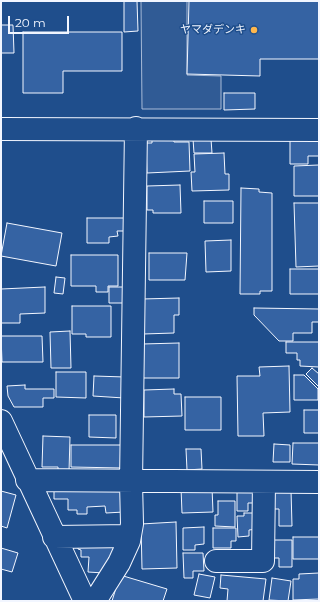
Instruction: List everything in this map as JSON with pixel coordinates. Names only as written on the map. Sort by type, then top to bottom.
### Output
[{"type":"street","points":[[1,129],[136,128],[319,130]]},
{"type":"street","points":[[95,601],[119,563],[130,536],[132,524],[131,482],[136,128]]},
{"type":"street","points":[[1,421],[27,480],[85,601]]},
{"type":"street","points":[[27,480],[131,482],[319,482]]},
{"type":"street","points":[[216,561],[262,561],[264,482]]},
{"type":"street","points":[[54,537],[130,536]]},
{"type":"shaded area","points":[[141,1],[187,1],[187,75],[221,76],[221,109],[142,109]]},
{"type":"building","points":[[124,1],[137,1],[138,31],[124,32]]},
{"type":"building","name":"ヤマダデンキ","points":[[189,1],[319,1],[319,59],[260,59],[260,76],[187,74]]},
{"type":"building","points":[[1,25],[13,25],[14,53],[1,53]]},
{"type":"building","points":[[23,32],[122,32],[122,71],[63,71],[63,93],[23,93]]},
{"type":"building","points":[[224,93],[255,93],[255,109],[224,110]]},
{"type":"building","points":[[152,137],[173,137],[174,142],[189,142],[190,171],[147,173],[146,143],[152,143]]},
{"type":"building","points":[[319,137],[319,156],[308,156],[308,164],[290,164],[290,138]]},
{"type":"building","points":[[193,139],[211,139],[212,153],[194,153]]},
{"type":"building","points":[[224,153],[225,174],[229,174],[229,190],[192,191],[191,172],[195,172],[194,154]]},
{"type":"building","points":[[319,165],[319,196],[294,196],[294,166]]},
{"type":"building","points":[[180,185],[181,213],[153,213],[153,210],[147,210],[147,186]]},
{"type":"building","points":[[241,188],[259,189],[259,192],[272,193],[272,291],[260,291],[260,294],[240,294]]},
{"type":"building","points":[[204,201],[233,201],[233,223],[204,223]]},
{"type":"building","points":[[294,203],[319,203],[319,266],[296,267]]},
{"type":"building","points":[[87,218],[124,218],[124,231],[117,231],[118,236],[109,237],[109,243],[87,243]]},
{"type":"building","points":[[7,223],[62,233],[56,266],[1,256]]},
{"type":"building","points":[[231,240],[231,271],[206,272],[205,241]]},
{"type":"building","points":[[149,253],[187,253],[185,280],[149,280]]},
{"type":"building","points":[[71,255],[118,255],[118,286],[108,286],[108,292],[96,292],[96,286],[71,286]]},
{"type":"building","points":[[290,269],[319,269],[319,294],[290,294]]},
{"type":"building","points":[[56,277],[65,278],[63,294],[54,293]]},
{"type":"building","points":[[45,287],[45,313],[20,314],[20,323],[1,323],[1,289]]},
{"type":"building","points":[[109,287],[124,287],[124,303],[109,303]]},
{"type":"building","points":[[179,298],[179,315],[174,315],[174,333],[143,334],[142,299]]},
{"type":"building","points":[[72,306],[111,306],[111,337],[86,337],[86,334],[72,334]]},
{"type":"building","points":[[254,308],[319,309],[319,322],[312,322],[312,333],[293,333],[293,341],[279,341],[254,315]]},
{"type":"building","points":[[70,331],[71,368],[51,368],[50,332]]},
{"type":"building","points":[[1,336],[42,336],[43,362],[2,362]]},
{"type":"building","points":[[286,342],[319,342],[319,367],[300,366],[300,360],[297,360],[297,353],[286,353]]},
{"type":"building","points":[[179,343],[179,378],[142,378],[142,344]]},
{"type":"building","points":[[289,366],[290,412],[263,413],[264,436],[238,436],[237,376],[260,376],[259,367]]},
{"type":"building","points":[[312,368],[319,374],[319,387],[306,374]]},
{"type":"building","points":[[56,372],[86,372],[86,398],[56,397]]},
{"type":"building","points":[[294,375],[304,375],[318,389],[318,400],[294,400]]},
{"type":"building","points":[[94,376],[125,377],[124,398],[93,396]]},
{"type":"building","points":[[25,385],[25,389],[54,389],[54,398],[43,398],[43,407],[14,407],[8,396],[7,386]]},
{"type":"building","points":[[174,389],[174,394],[181,394],[182,416],[144,417],[144,390]]},
{"type":"building","points":[[185,397],[221,397],[221,430],[185,430]]},
{"type":"building","points":[[304,410],[319,410],[319,433],[304,433]]},
{"type":"building","points":[[89,415],[116,415],[116,438],[89,437]]},
{"type":"building","points":[[43,436],[70,437],[69,472],[58,472],[58,467],[42,467]]},
{"type":"building","points":[[293,443],[319,443],[319,465],[292,464]]},
{"type":"building","points":[[274,444],[290,445],[290,462],[273,462]]},
{"type":"building","points":[[71,445],[122,445],[122,468],[71,467]]},
{"type":"building","points":[[186,449],[201,449],[202,469],[187,470]]},
{"type":"building","points":[[258,486],[258,503],[248,503],[248,511],[237,511],[237,489]]},
{"type":"building","points":[[212,487],[213,512],[182,513],[181,488]]},
{"type":"building","points":[[54,488],[122,489],[124,512],[106,513],[105,506],[87,507],[87,514],[77,514],[77,510],[68,510],[68,499],[54,499]]},
{"type":"building","points":[[271,488],[291,490],[292,526],[279,526],[279,509],[271,509]]},
{"type":"building","points":[[1,491],[16,495],[7,528],[1,526]]},
{"type":"building","points":[[218,501],[235,501],[235,527],[215,526],[215,515],[218,515]]},
{"type":"building","points":[[244,513],[257,513],[258,529],[249,530],[249,536],[238,537],[237,516],[244,516]]},
{"type":"building","points":[[176,522],[177,568],[142,569],[141,524]]},
{"type":"building","points":[[204,527],[204,544],[195,545],[195,550],[183,550],[183,528]]},
{"type":"building","points":[[213,528],[236,528],[236,541],[231,541],[231,548],[213,548]]},
{"type":"building","points":[[293,537],[319,537],[319,559],[293,559]]},
{"type":"building","points":[[271,540],[292,540],[292,567],[279,567],[279,558],[271,558]]},
{"type":"building","points":[[78,541],[117,542],[114,557],[109,557],[109,564],[105,564],[104,573],[88,572],[89,557],[81,557],[81,550],[78,549]]},
{"type":"building","points":[[1,548],[18,553],[12,572],[1,569]]},
{"type":"building","points":[[183,553],[203,553],[204,571],[193,571],[193,578],[184,578]]},
{"type":"building","points":[[319,573],[319,599],[293,600],[293,579],[299,579],[299,574]]},
{"type":"building","points":[[199,574],[215,577],[210,598],[194,595]]},
{"type":"building","points":[[120,575],[167,589],[163,601],[112,601]]},
{"type":"building","points":[[221,575],[266,579],[263,601],[227,601],[228,589],[220,588]]},
{"type":"building","points":[[272,578],[291,581],[288,601],[269,600]]},
{"type":"place","name":"ヤマダデンキ","points":[[254,30]]}]
